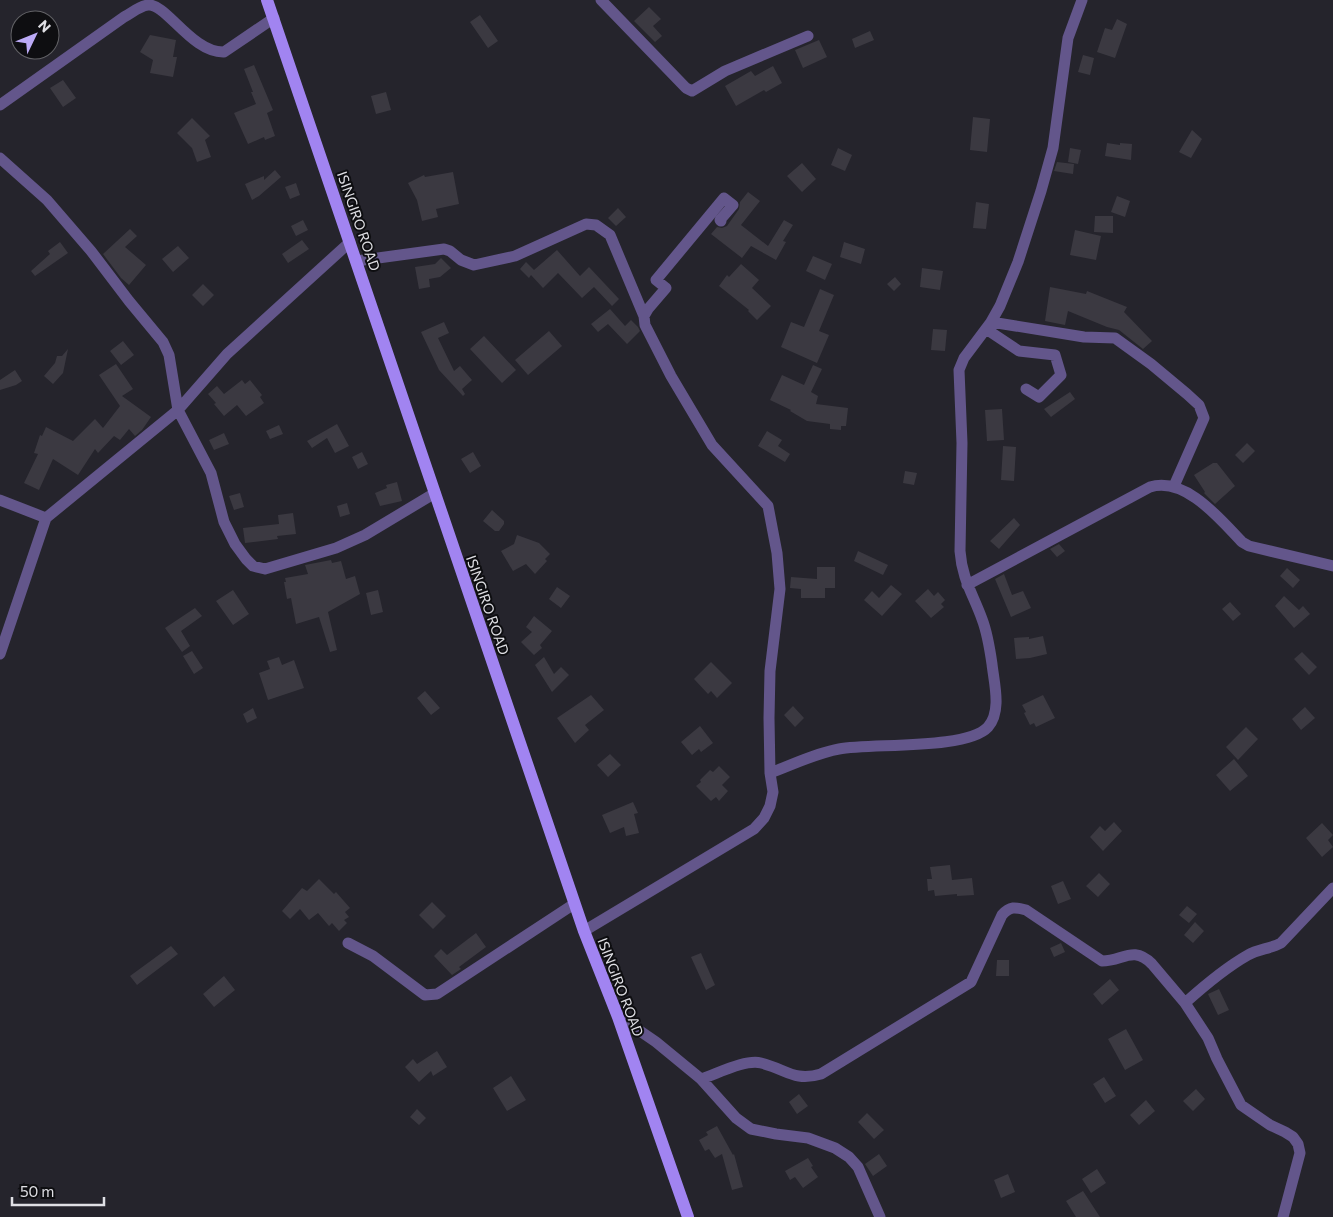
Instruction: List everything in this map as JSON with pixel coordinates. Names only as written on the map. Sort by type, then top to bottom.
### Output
[{"type":"main road","name":"ISINGIRO ROAD","points":[[267,0],[574,904],[618,1017],[688,1217]]},
{"type":"street","points":[[601,0],[686,88],[692,91],[725,71],[808,36]]},
{"type":"street","points":[[770,773],[836,749],[853,746],[929,744],[977,734],[987,728],[993,719],[996,708],[992,662],[983,620],[967,585],[961,566],[962,443],[960,370],[964,358],[989,325],[1000,306],[1018,262],[1053,148],[1068,38],[1082,0]]},
{"type":"street","points":[[0,105],[124,17],[148,5],[154,5],[163,11],[188,36],[214,53],[224,52],[274,18]]},
{"type":"street","points":[[0,158],[47,200],[91,251],[163,342],[169,355],[178,410],[211,473],[224,522],[235,544],[253,566],[265,569],[336,548],[365,535],[435,494]]},
{"type":"street","points":[[644,316],[666,288],[656,280],[724,198],[732,205],[721,221]]},
{"type":"street","points":[[356,261],[444,249],[450,251],[461,260],[474,265],[515,256],[586,224],[596,224],[610,236],[644,316],[645,325],[654,347],[712,445],[765,502],[770,513],[777,553],[780,589],[770,671],[769,718],[772,792],[770,806],[764,818],[754,829],[584,931]]},
{"type":"street","points":[[0,654],[46,518],[178,410],[227,354],[350,242]]},
{"type":"street","points":[[989,325],[1019,351],[1055,355],[1061,376],[1039,398],[1026,389]]},
{"type":"street","points":[[989,325],[1084,337],[1116,338],[1187,394],[1199,405],[1204,418],[1174,486]]},
{"type":"street","points":[[967,585],[1158,484],[1174,486],[1201,502],[1242,542],[1249,546],[1333,566]]},
{"type":"street","points":[[0,500],[46,518]]},
{"type":"street","points":[[1185,1003],[1210,980],[1249,954],[1272,948],[1281,943],[1333,888]]},
{"type":"street","points":[[348,943],[374,956],[425,995],[431,996],[437,994],[574,904]]},
{"type":"street","points":[[701,1079],[745,1064],[760,1063],[796,1076],[808,1078],[821,1074],[971,982],[1002,915],[1008,909],[1016,907],[1026,910],[1102,961],[1114,960],[1133,954],[1147,959],[1185,1003],[1208,1038],[1241,1105],[1270,1125],[1293,1137],[1298,1144],[1300,1152],[1283,1217]]},
{"type":"street","points":[[618,1017],[631,1028],[640,1031],[656,1042],[701,1079],[736,1118],[751,1129],[808,1138],[835,1148],[849,1157],[858,1166],[880,1217]]},
{"type":"building","points":[[649,7],[661,19],[653,26],[662,36],[655,42],[634,21]]},
{"type":"building","points":[[480,15],[498,41],[488,48],[470,22]]},
{"type":"building","points":[[1117,19],[1127,24],[1115,58],[1097,52],[1105,28],[1112,30]]},
{"type":"building","points":[[870,31],[874,40],[855,48],[852,39]]},
{"type":"building","points":[[150,35],[176,40],[173,57],[177,57],[173,77],[150,73],[153,60],[140,52]]},
{"type":"building","points":[[819,40],[827,57],[803,68],[795,50]]},
{"type":"building","points":[[1083,55],[1094,58],[1090,75],[1078,72]]},
{"type":"building","points":[[254,65],[273,110],[267,113],[275,136],[265,140],[264,137],[248,144],[234,113],[256,104],[244,69]]},
{"type":"building","points":[[773,66],[782,83],[766,92],[764,90],[736,106],[725,86],[751,71],[755,76]]},
{"type":"building","points":[[63,80],[76,98],[63,107],[50,88]]},
{"type":"building","points":[[386,92],[391,110],[376,114],[371,96]]},
{"type":"building","points":[[973,117],[990,119],[987,152],[970,150]]},
{"type":"building","points":[[192,118],[210,136],[205,140],[211,157],[197,162],[192,148],[177,133]]},
{"type":"building","points":[[1192,130],[1202,139],[1191,158],[1179,152]]},
{"type":"building","points":[[1107,143],[1132,144],[1131,160],[1105,156]]},
{"type":"building","points":[[838,148],[852,155],[845,171],[831,165]]},
{"type":"building","points":[[1070,148],[1081,150],[1078,164],[1068,162]]},
{"type":"building","points":[[1057,162],[1074,164],[1073,174],[1054,171]]},
{"type":"building","points":[[802,163],[816,179],[802,192],[787,176]]},
{"type":"building","points":[[275,170],[281,177],[252,200],[245,184],[264,176],[264,180]]},
{"type":"building","points":[[453,172],[459,204],[436,209],[438,217],[422,221],[417,200],[408,183],[424,175],[425,177]]},
{"type":"building","points":[[296,183],[300,195],[290,199],[285,187]]},
{"type":"building","points":[[748,192],[760,201],[741,225],[768,246],[784,220],[793,225],[783,241],[786,242],[776,260],[751,246],[742,258],[711,234],[717,227],[727,226],[739,209],[740,202]]},
{"type":"building","points":[[1117,196],[1130,201],[1125,217],[1111,212]]},
{"type":"building","points":[[976,202],[989,204],[986,229],[973,228]]},
{"type":"building","points":[[618,208],[626,217],[616,226],[608,218]]},
{"type":"building","points":[[1095,216],[1113,216],[1113,233],[1094,232]]},
{"type":"building","points":[[303,220],[308,230],[296,236],[291,226]]},
{"type":"building","points":[[130,229],[137,236],[125,247],[146,265],[129,285],[121,278],[103,254]]},
{"type":"building","points":[[1075,230],[1101,236],[1096,260],[1070,255]]},
{"type":"building","points":[[302,240],[309,249],[288,263],[282,254]]},
{"type":"building","points":[[60,242],[68,253],[35,276],[31,271],[50,254],[48,251]]},
{"type":"building","points":[[844,242],[865,249],[861,264],[840,257]]},
{"type":"building","points":[[178,246],[189,258],[173,272],[162,259]]},
{"type":"building","points":[[557,250],[580,276],[589,267],[619,299],[612,306],[594,287],[582,298],[558,273],[543,288],[531,275],[529,278],[520,269],[526,262],[534,270]]},
{"type":"building","points":[[813,256],[832,264],[825,280],[806,271]]},
{"type":"building","points":[[441,258],[451,268],[440,277],[429,279],[430,287],[419,289],[415,267],[435,264]]},
{"type":"building","points":[[741,264],[759,280],[752,288],[771,306],[757,320],[749,310],[719,286],[727,275],[729,277]]},
{"type":"building","points":[[922,268],[943,271],[940,290],[920,287]]},
{"type":"building","points":[[895,277],[901,284],[894,291],[887,284]]},
{"type":"building","points":[[203,284],[214,295],[203,306],[192,295]]},
{"type":"building","points":[[1050,287],[1086,294],[1087,291],[1127,307],[1124,312],[1152,341],[1143,349],[1119,330],[1068,311],[1065,325],[1045,321]]},
{"type":"building","points":[[820,289],[834,295],[819,331],[829,335],[817,363],[781,347],[791,322],[804,327]]},
{"type":"building","points":[[610,309],[625,326],[631,320],[640,331],[627,344],[608,324],[598,332],[591,324]]},
{"type":"building","points":[[444,322],[449,333],[438,338],[454,371],[460,366],[472,380],[462,389],[465,394],[463,396],[439,370],[421,332]]},
{"type":"building","points":[[933,329],[947,330],[945,351],[931,350]]},
{"type":"building","points":[[549,331],[562,346],[528,375],[515,360]]},
{"type":"building","points":[[484,336],[516,370],[502,383],[470,349]]},
{"type":"building","points":[[123,341],[134,355],[121,365],[110,351]]},
{"type":"building","points":[[68,349],[63,373],[53,384],[44,376],[55,363],[57,356],[62,356]]},
{"type":"building","points":[[116,364],[133,389],[122,396],[151,417],[142,430],[135,436],[129,429],[120,440],[114,436],[98,453],[95,449],[78,475],[53,459],[39,490],[24,483],[38,454],[34,453],[40,435],[42,436],[46,427],[73,441],[95,419],[103,428],[120,406],[99,375]]},
{"type":"building","points":[[813,365],[822,369],[811,392],[818,396],[816,404],[848,408],[846,426],[841,426],[841,430],[830,429],[830,424],[807,421],[791,410],[770,400],[782,375],[804,385]]},
{"type":"building","points":[[15,370],[22,381],[0,390],[0,380]]},
{"type":"building","points":[[242,380],[245,384],[250,380],[262,395],[260,397],[264,403],[246,416],[237,405],[224,416],[208,394],[217,386],[224,394]]},
{"type":"building","points":[[1070,392],[1075,399],[1051,417],[1044,409]]},
{"type":"building","points":[[1002,409],[1004,440],[987,441],[985,410]]},
{"type":"building","points":[[337,424],[349,446],[335,453],[327,438],[312,448],[307,441]]},
{"type":"building","points":[[279,425],[283,434],[270,439],[266,431]]},
{"type":"building","points":[[767,431],[782,440],[778,446],[790,454],[785,462],[758,446]]},
{"type":"building","points":[[224,433],[229,444],[214,450],[209,440]]},
{"type":"building","points":[[1247,443],[1255,451],[1243,463],[1235,455]]},
{"type":"building","points":[[1003,446],[1016,447],[1014,481],[1001,480]]},
{"type":"building","points":[[362,452],[368,464],[358,469],[352,457]]},
{"type":"building","points":[[473,452],[481,466],[470,473],[461,459]]},
{"type":"building","points":[[1213,463],[1217,463],[1235,486],[1215,504],[1204,493],[1194,475]]},
{"type":"building","points":[[905,471],[917,473],[914,485],[903,483]]},
{"type":"building","points":[[397,482],[402,501],[380,506],[375,493],[387,488],[386,485]]},
{"type":"building","points":[[240,493],[244,507],[234,510],[229,496]]},
{"type":"building","points":[[347,503],[350,514],[340,517],[337,506]]},
{"type":"building","points":[[492,510],[504,521],[499,531],[495,531],[483,521]]},
{"type":"building","points":[[293,513],[296,534],[277,536],[278,539],[245,543],[243,528],[279,524],[278,515]]},
{"type":"building","points":[[1014,518],[1020,525],[999,549],[990,541]]},
{"type":"building","points":[[517,535],[539,543],[550,554],[545,559],[547,561],[535,574],[526,564],[513,571],[501,551],[514,544]]},
{"type":"building","points":[[1059,544],[1065,551],[1057,557],[1050,549]]},
{"type":"building","points":[[858,551],[888,565],[883,575],[854,561]]},
{"type":"building","points":[[331,560],[332,563],[341,561],[346,579],[355,576],[360,594],[328,612],[337,650],[330,652],[319,617],[296,624],[291,598],[287,599],[284,582],[286,582],[285,578],[308,574],[305,565]]},
{"type":"building","points":[[817,567],[835,567],[835,588],[825,588],[825,598],[801,598],[801,589],[790,588],[791,577],[817,579]]},
{"type":"building","points":[[1287,568],[1300,580],[1293,588],[1280,576]]},
{"type":"building","points":[[1004,574],[1012,595],[1023,591],[1031,608],[1011,617],[995,579]]},
{"type":"building","points":[[891,585],[902,594],[882,616],[864,600],[872,591],[879,598]]},
{"type":"building","points":[[557,587],[570,596],[561,608],[549,599]]},
{"type":"building","points":[[928,589],[934,596],[938,592],[945,600],[941,604],[944,607],[931,618],[915,601]]},
{"type":"building","points":[[233,590],[249,614],[233,625],[216,601]]},
{"type":"building","points":[[378,590],[383,612],[371,615],[366,593]]},
{"type":"building","points":[[1284,596],[1299,610],[1303,606],[1310,614],[1294,628],[1275,606]]},
{"type":"building","points":[[1230,602],[1241,614],[1233,621],[1222,609]]},
{"type":"building","points":[[195,608],[202,616],[181,631],[190,646],[182,652],[165,628]]},
{"type":"building","points":[[534,616],[552,631],[540,645],[542,648],[534,655],[521,642],[532,632],[526,627]]},
{"type":"building","points":[[1043,636],[1047,654],[1016,659],[1014,638],[1029,637],[1029,639]]},
{"type":"building","points":[[192,651],[203,668],[194,674],[183,656]]},
{"type":"building","points":[[1302,652],[1317,667],[1309,675],[1294,659]]},
{"type":"building","points":[[279,657],[282,665],[294,660],[304,688],[268,700],[259,673],[270,669],[267,661]]},
{"type":"building","points":[[544,657],[554,674],[561,667],[569,675],[552,692],[535,665]]},
{"type":"building","points":[[711,662],[732,683],[717,698],[711,691],[708,694],[694,679]]},
{"type":"building","points":[[425,691],[440,708],[431,715],[417,698]]},
{"type":"building","points":[[591,695],[604,710],[585,725],[589,730],[575,743],[557,718]]},
{"type":"building","points":[[1043,695],[1055,718],[1036,727],[1034,723],[1030,725],[1022,705]]},
{"type":"building","points":[[793,706],[804,718],[795,727],[784,715]]},
{"type":"building","points":[[1305,707],[1315,718],[1301,730],[1292,719]]},
{"type":"building","points":[[253,708],[257,718],[247,723],[243,714]]},
{"type":"building","points":[[700,726],[713,743],[701,752],[699,749],[692,755],[681,742]]},
{"type":"building","points":[[1246,727],[1258,739],[1238,760],[1226,747]]},
{"type":"building","points":[[610,754],[621,765],[608,777],[597,765]]},
{"type":"building","points":[[1234,759],[1248,776],[1230,791],[1216,775]]},
{"type":"building","points":[[719,766],[730,777],[722,785],[728,791],[719,801],[716,797],[711,801],[696,786],[710,770],[713,772]]},
{"type":"building","points":[[633,802],[638,813],[634,814],[639,833],[626,836],[624,827],[610,833],[602,815]]},
{"type":"building","points":[[1114,822],[1122,831],[1103,851],[1090,837],[1100,826],[1105,831]]},
{"type":"building","points":[[1322,823],[1333,835],[1328,840],[1333,847],[1322,857],[1306,838]]},
{"type":"building","points":[[950,865],[952,880],[972,878],[974,895],[935,896],[934,890],[928,891],[927,879],[932,879],[930,867]]},
{"type":"building","points":[[1099,873],[1110,884],[1098,897],[1086,886]]},
{"type":"building","points":[[319,879],[334,894],[336,892],[350,908],[345,912],[349,917],[344,920],[347,923],[339,931],[332,923],[329,926],[318,913],[309,920],[300,909],[290,919],[282,911],[302,888],[307,891]]},
{"type":"building","points":[[1063,881],[1071,899],[1058,904],[1051,886]]},
{"type":"building","points":[[432,902],[446,916],[433,929],[419,915]]},
{"type":"building","points":[[1187,906],[1197,914],[1189,923],[1179,915]]},
{"type":"building","points":[[1195,922],[1204,931],[1193,943],[1184,935]]},
{"type":"building","points":[[476,933],[486,947],[459,967],[461,969],[452,975],[434,956],[441,949],[447,955]]},
{"type":"building","points":[[1061,943],[1065,952],[1054,957],[1050,948]]},
{"type":"building","points":[[171,946],[178,954],[137,985],[130,976]]},
{"type":"building","points":[[701,953],[715,985],[706,990],[691,957]]},
{"type":"building","points":[[997,960],[1009,960],[1009,976],[996,976]]},
{"type":"building","points":[[224,976],[235,990],[214,1007],[203,994]]},
{"type":"building","points":[[1110,979],[1119,990],[1102,1005],[1093,994]]},
{"type":"building","points":[[1219,989],[1229,1010],[1218,1015],[1208,994]]},
{"type":"building","points":[[1126,1029],[1143,1060],[1125,1070],[1108,1039]]},
{"type":"building","points":[[437,1051],[447,1067],[433,1076],[431,1071],[419,1082],[405,1067],[413,1059],[417,1064]]},
{"type":"building","points":[[511,1076],[526,1100],[507,1111],[493,1088]]},
{"type":"building","points":[[1104,1077],[1116,1096],[1105,1103],[1093,1084]]},
{"type":"building","points":[[1196,1089],[1205,1099],[1193,1111],[1183,1101]]},
{"type":"building","points":[[799,1094],[808,1106],[797,1114],[789,1102]]},
{"type":"building","points":[[1146,1100],[1155,1111],[1139,1125],[1130,1115]]},
{"type":"building","points":[[417,1109],[426,1118],[419,1125],[410,1117]]},
{"type":"building","points":[[867,1113],[884,1130],[874,1139],[858,1122]]},
{"type":"building","points":[[717,1126],[734,1154],[743,1187],[732,1190],[722,1154],[715,1158],[709,1149],[705,1151],[699,1140],[708,1135],[706,1132]]},
{"type":"building","points":[[879,1154],[887,1166],[873,1176],[865,1164]]},
{"type":"building","points":[[808,1158],[813,1166],[811,1167],[818,1177],[803,1188],[795,1177],[790,1180],[785,1171]]},
{"type":"building","points":[[1097,1169],[1106,1183],[1091,1193],[1082,1179]]},
{"type":"building","points":[[1008,1174],[1015,1192],[1001,1198],[994,1180]]},
{"type":"building","points":[[1083,1191],[1100,1217],[1076,1217],[1066,1201]]}]
